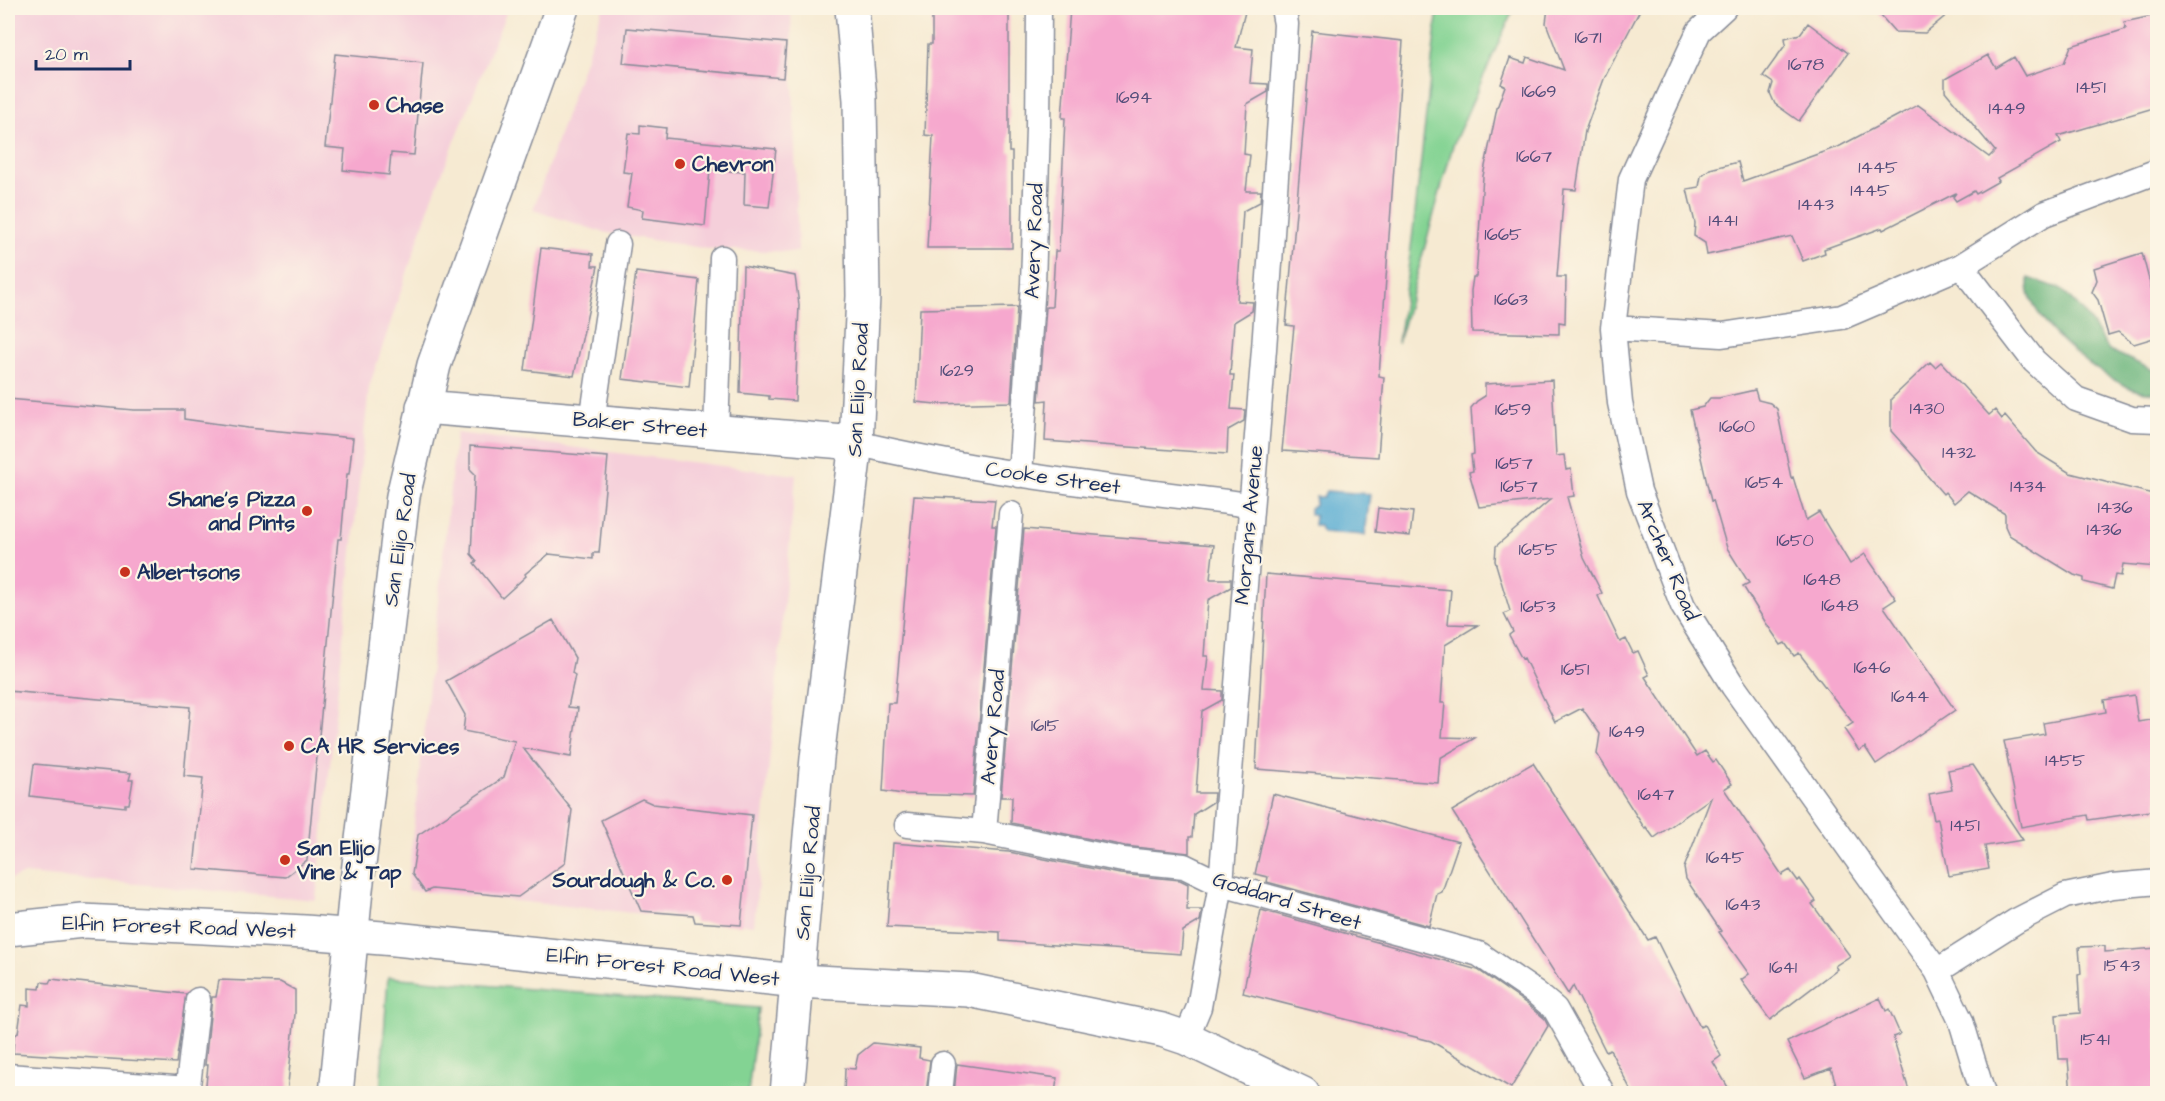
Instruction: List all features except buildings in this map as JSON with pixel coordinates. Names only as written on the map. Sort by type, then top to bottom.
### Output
[{"type":"main road","name":"San Elijo Road","points":[[336,1094],[352,935],[403,496],[434,365],[562,8]]},
{"type":"main road","name":"San Elijo Road","points":[[787,1094],[818,758],[856,443],[863,296],[860,100],[852,8]]},
{"type":"main road","name":"Baker Street","points":[[423,407],[856,443]]},
{"type":"main road","name":"Elfin Forest Road West","points":[[8,929],[83,921],[352,935],[798,981],[969,990],[1162,1030],[1186,1038],[1303,1094]]},
{"type":"street","name":"Avery Road","points":[[1020,475],[1033,273],[1039,8]]},
{"type":"street","name":"Morgans Avenue","points":[[1186,1038],[1199,1007],[1221,884],[1264,349],[1284,61],[1286,24],[1283,8]]},
{"type":"street","name":"Archer Road","points":[[1724,8],[1699,31],[1631,179],[1613,328],[1620,403],[1639,491],[1683,606],[1733,686],[1936,971],[1962,1021],[1983,1094]]},
{"type":"street","points":[[1613,328],[1722,335],[1842,317],[1961,266],[2044,214],[2157,171]]},
{"type":"street","points":[[592,421],[618,244]]},
{"type":"street","points":[[716,432],[722,258]]},
{"type":"street","points":[[1961,266],[2034,361],[2076,399],[2132,419],[2157,420]]},
{"type":"street","name":"Cooke Street","points":[[856,443],[1020,475],[1250,505]]},
{"type":"street","name":"Avery Road","points":[[984,832],[1011,514]]},
{"type":"street","name":"Goddard Street","points":[[907,825],[984,832],[1123,860],[1184,866],[1221,884],[1479,954],[1536,993],[1555,1009],[1603,1094]]},
{"type":"street","points":[[1936,971],[2016,921],[2065,896],[2113,886],[2157,882]]},
{"type":"street","points":[[8,1076],[188,1091],[198,1000]]},
{"type":"street","points":[[940,1094],[943,1064]]},
{"type":"shaded area","points":[[8,8],[508,8],[431,201],[369,387],[316,900],[25,874],[8,880]]},
{"type":"shaded area","points":[[603,8],[791,8],[798,252],[708,249],[602,232],[533,210]]},
{"type":"shaded area","points":[[456,433],[796,475],[754,925],[407,890]]},
{"type":"green space","points":[[1438,8],[1514,8],[1453,145],[1398,343],[1412,240]]},
{"type":"green space","points":[[2028,278],[2061,289],[2083,311],[2109,350],[2157,372],[2157,393],[2136,390],[2116,381],[2072,350],[2046,324],[2037,310],[2029,294]]},
{"type":"green space","points":[[388,977],[758,1008],[748,1093],[380,1093]]},
{"type":"water","points":[[1326,491],[1370,494],[1365,535],[1322,532],[1320,525],[1314,525],[1315,516],[1310,514],[1310,508],[1315,506],[1316,497],[1323,497]]},
{"type":"place","name":"Chase","points":[[374,105]]},
{"type":"place","name":"Chevron","points":[[680,164]]},
{"type":"place","name":"Shane's Pizza and Pints","points":[[307,511]]},
{"type":"place","name":"Albertsons","points":[[125,572]]},
{"type":"place","name":"CA HR Services","points":[[289,746]]},
{"type":"place","name":"San Elijo Vine & Tap","points":[[285,860]]},
{"type":"place","name":"Sourdough & Co.","points":[[727,880]]}]
